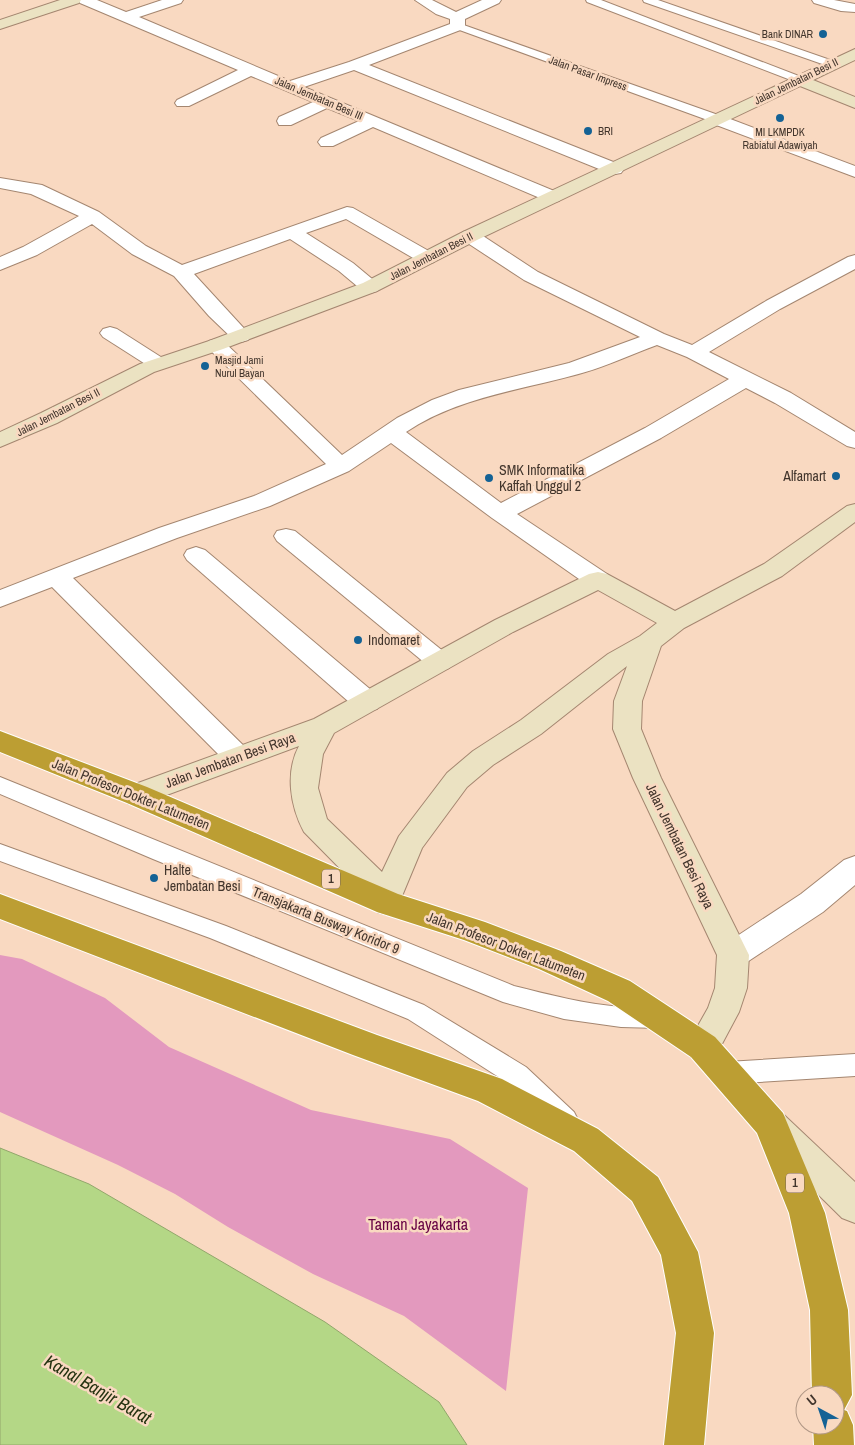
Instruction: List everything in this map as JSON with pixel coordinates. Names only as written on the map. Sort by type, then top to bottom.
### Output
[{"type":"highway","name":"Jalan Profesor Dokter Latumeten","points":[[0,741],[137,794],[387,900],[550,960],[619,991],[703,1047],[771,1124],[807,1212],[829,1310],[832,1385]]},
{"type":"highway","points":[[0,906],[490,1090],[586,1140],[645,1189],[679,1252],[695,1333],[686,1427]]},
{"type":"street","points":[[0,26],[74,0]]},
{"type":"street","name":"Jalan Jembatan Besi III","points":[[85,0],[553,197]]},
{"type":"street","points":[[126,17],[176,0]]},
{"type":"street","points":[[422,0],[457,22]]},
{"type":"street","points":[[290,86],[355,66],[457,22],[494,0]]},
{"type":"street","points":[[819,0],[841,7],[855,8]]},
{"type":"street","name":"Jalan Jembatan Besi II","points":[[0,440],[50,418],[157,363],[216,345],[370,287],[470,236],[855,54]]},
{"type":"street","points":[[355,66],[615,169]]},
{"type":"street","points":[[183,102],[250,70]]},
{"type":"street","points":[[800,80],[855,103]]},
{"type":"street","points":[[285,122],[327,102]]},
{"type":"street","points":[[717,119],[855,172]]},
{"type":"street","points":[[326,142],[373,121]]},
{"type":"street","points":[[0,183],[36,189],[93,216],[139,250],[181,272],[216,312],[241,336]]},
{"type":"street","points":[[181,272],[347,212],[428,258]]},
{"type":"street","points":[[0,264],[30,251],[93,216]]},
{"type":"street","points":[[292,232],[346,267],[370,287]]},
{"type":"street","points":[[470,236],[531,276],[657,338],[694,353],[807,410],[819,420],[855,441]]},
{"type":"street","points":[[694,353],[804,287],[855,261]]},
{"type":"street","points":[[110,333],[157,363]]},
{"type":"street","points":[[0,599],[56,576],[262,501],[342,466],[391,432],[440,406],[467,395],[576,368],[657,338]]},
{"type":"street","points":[[216,345],[342,466]]},
{"type":"street","points":[[500,513],[653,433],[745,379]]},
{"type":"street","points":[[391,432],[500,513],[598,580],[675,622]]},
{"type":"street","points":[[387,900],[409,844],[457,780],[482,758],[531,727],[617,660],[649,642],[675,622],[772,570],[855,511]]},
{"type":"street","points":[[286,536],[440,662]]},
{"type":"street","points":[[196,555],[367,702]]},
{"type":"street","points":[[56,576],[238,757]]},
{"type":"street","name":"Jalan Jembatan Besi Raya","points":[[137,794],[324,726],[504,626],[598,580]]},
{"type":"street","name":"Jalan Jembatan Besi Raya","points":[[649,642],[628,701],[627,729],[647,778],[733,955],[731,988],[724,1012],[703,1047]]},
{"type":"street","name":"Jalan Jembatan Besi Raya","points":[[324,726],[309,754],[304,788],[314,824],[387,900]]},
{"type":"street","points":[[733,955],[812,903],[855,868]]},
{"type":"street","points":[[771,1124],[855,1206]]},
{"type":"lane","points":[[591,0],[800,80]]},
{"type":"lane","points":[[648,0],[832,64]]},
{"type":"lane","name":"Jalan Pasar Impress","points":[[457,22],[717,119]]},
{"type":"lane","name":"Transjakarta Busway Koridor 9","points":[[0,785],[170,857],[511,994],[564,1009],[621,1017],[661,1018]]},
{"type":"lane","points":[[0,852],[218,932],[416,1012],[516,1075],[586,1140]]},
{"type":"lane","points":[[727,1073],[855,1065]]},
{"type":"green space","name":"Taman Jayakarta","points":[[0,955],[22,959],[105,998],[169,1047],[311,1110],[450,1139],[528,1188],[506,1391],[404,1316],[313,1274],[228,1227],[175,1194],[118,1165],[0,1112]]},
{"type":"water","name":"Kanal Banjir Barat","points":[[0,1148],[89,1184],[325,1322],[439,1402],[467,1445],[0,1445]]},
{"type":"place","name":"Bank DINAR","points":[[823,34]]},
{"type":"place","name":"MI LKMPDK Rabiatul Adawiyah","points":[[780,118]]},
{"type":"place","name":"BRI","points":[[588,131]]},
{"type":"place","name":"Masjid Jami Nurul Bayan","points":[[205,366]]},
{"type":"place","name":"Alfamart","points":[[836,476]]},
{"type":"place","name":"SMK Informatika Kaffah Unggul 2","points":[[489,478]]},
{"type":"place","name":"Indomaret","points":[[358,640]]},
{"type":"place","name":"Halte Jembatan Besi","points":[[154,878]]}]
